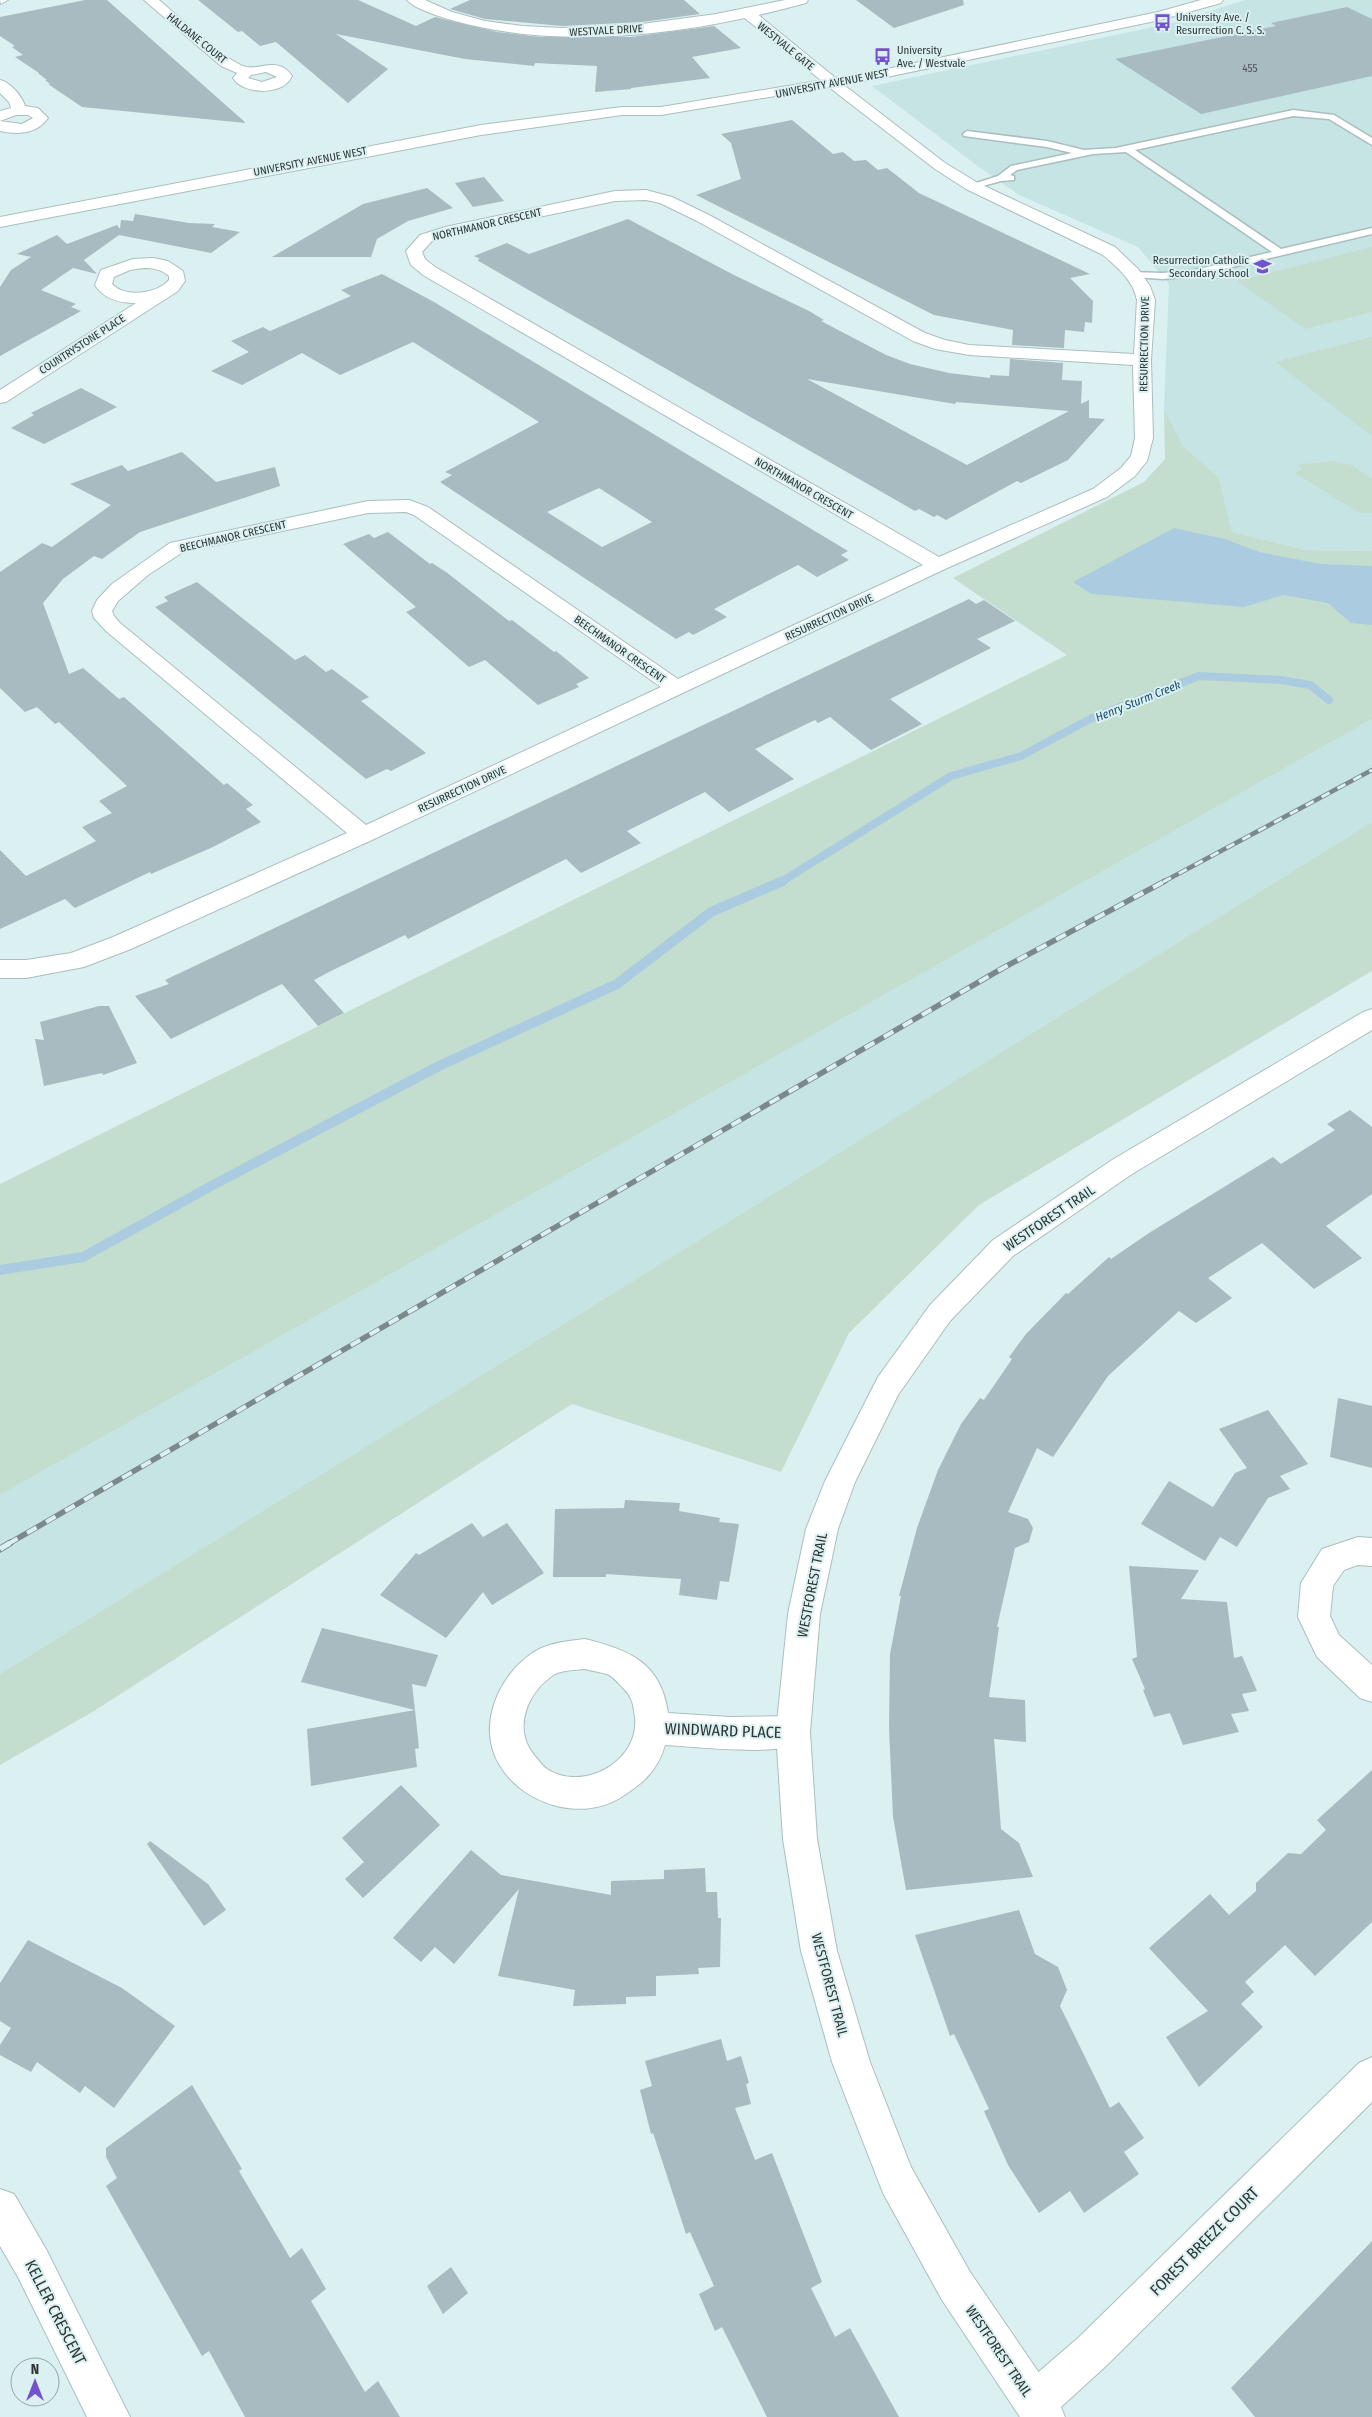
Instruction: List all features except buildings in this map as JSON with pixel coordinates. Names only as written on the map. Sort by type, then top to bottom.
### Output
[{"type":"street","name":"HALDANE COURT","points":[[151,0],[226,63],[246,72]]},
{"type":"street","name":"WESTVALE DRIVE","points":[[414,0],[452,17],[503,27],[554,32],[607,32],[650,28],[746,12],[801,0]]},
{"type":"street","name":"UNIVERSITY AVENUE WEST","points":[[826,78],[1128,14],[1184,0]]},
{"type":"street","name":"UNIVERSITY AVENUE WEST","points":[[0,222],[300,162],[481,130],[622,112],[661,111],[826,78],[1160,16],[1216,0]]},
{"type":"street","name":"WESTVALE GATE","points":[[746,12],[826,78]]},
{"type":"street","name":"RESURRECTION DRIVE","points":[[0,969],[26,968],[75,961],[122,943],[364,835],[938,565],[1100,492],[1128,472],[1140,457],[1144,438],[1142,360],[1146,300],[1144,291],[1133,274],[1109,251],[972,186],[940,166],[826,78]]},
{"type":"street","points":[[0,84],[16,101],[19,111]]},
{"type":"street","points":[[0,117],[19,111],[36,113],[41,118],[35,124],[25,128],[14,129],[0,126]]},
{"type":"street","name":"NORTHMANOR CRESCENT","points":[[938,565],[429,271],[417,261],[414,251],[426,238],[445,232],[615,196],[646,195],[666,200],[703,218],[919,337],[941,345],[969,350],[1142,360]]},
{"type":"street","name":"COUNTRYSTONE PLACE","points":[[1,396],[160,293]]},
{"type":"street","name":"BEECHMANOR CRESCENT","points":[[364,835],[104,618],[102,610],[109,596],[168,552],[178,548],[368,507],[409,506],[421,511],[676,688]]},
{"type":"street","name":"WESTFOREST TRAIL","points":[[1039,2410],[956,2286],[897,2178],[851,2062],[818,1951],[800,1839],[793,1732],[804,1614],[822,1529],[846,1468],[888,1386],[940,1314],[1003,1248],[1122,1168],[1372,1018]]},
{"type":"street","points":[[1372,1552],[1358,1551],[1333,1559],[1317,1584],[1314,1617],[1328,1646],[1372,1687]]},
{"type":"street","name":"WINDWARD PLACE","points":[[585,1654],[614,1662],[626,1668],[649,1698],[654,1728],[646,1752],[631,1772],[603,1789],[572,1793],[557,1790],[534,1780],[511,1753],[506,1721],[516,1690],[543,1664],[560,1657],[585,1654]]},
{"type":"street","name":"WINDWARD PLACE","points":[[654,1728],[730,1734],[793,1732]]},
{"type":"street","name":"FOREST BREEZE COURT","points":[[1039,2410],[1092,2352],[1372,2076]]},
{"type":"street","name":"KELLER CRESCENT","points":[[0,2208],[32,2263],[109,2417]]},
{"type":"lane","points":[[1001,178],[1014,168],[1086,153],[1128,149],[1293,113],[1331,117],[1372,142]]},
{"type":"lane","points":[[967,134],[1047,144],[1086,153]]},
{"type":"lane","points":[[1128,149],[1280,253]]},
{"type":"lane","points":[[1098,161],[1107,159],[1116,151]]},
{"type":"lane","points":[[972,186],[1001,178],[1022,178]]},
{"type":"lane","points":[[1133,274],[1163,276],[1194,273],[1372,231]]},
{"type":"shaded area","name":"Resurrection Catholic Secondary School","points":[[1245,0],[1372,0],[1372,551],[1305,550],[1232,532],[1219,478],[1184,447],[1164,409],[1169,284],[1138,247],[1019,195],[872,86],[1172,23]]},
{"type":"shaded area","points":[[1174,528],[1225,539],[1259,552],[1321,564],[1372,566],[1372,625],[1351,623],[1328,603],[1283,595],[1244,607],[1091,594],[1073,582]]},
{"type":"shaded area","points":[[1372,719],[1372,822],[0,1674],[0,1495]]},
{"type":"green space","points":[[1372,247],[1372,312],[1305,329],[1237,281]]},
{"type":"green space","points":[[1372,337],[1372,436],[1275,362]]},
{"type":"green space","points":[[1164,409],[1184,447],[1219,478],[1232,532],[1305,550],[1372,551],[1372,719],[0,1495],[0,1184],[1067,655],[953,578],[1144,482],[1165,459]]},
{"type":"green space","points":[[1331,461],[1352,465],[1372,479],[1372,513],[1361,513],[1353,509],[1295,473],[1302,469],[1297,465]]},
{"type":"green space","points":[[1372,822],[1372,971],[979,1205],[849,1333],[781,1472],[572,1404],[94,1711],[0,1765],[0,1674]]},
{"type":"waterway","name":"Henry Sturm Creek","points":[[782,882],[951,776],[1021,756],[1092,718],[1199,676],[1281,680],[1310,685],[1329,700]]},
{"type":"waterway","points":[[0,1270],[83,1257],[213,1185],[439,1066],[617,984],[711,912],[782,882]]},
{"type":"railway","points":[[1163,882],[1372,770]]},
{"type":"railway","points":[[8,1544],[1003,968],[1165,881]]},
{"type":"railway","points":[[0,1549],[10,1543]]},
{"type":"place","name":"University Ave. / Resurrection C. S. S.","points":[[1162,23]]},
{"type":"place","name":"University Ave. / Westvale","points":[[883,56]]},
{"type":"place","name":"Resurrection Catholic Secondary School","points":[[1263,266]]}]
